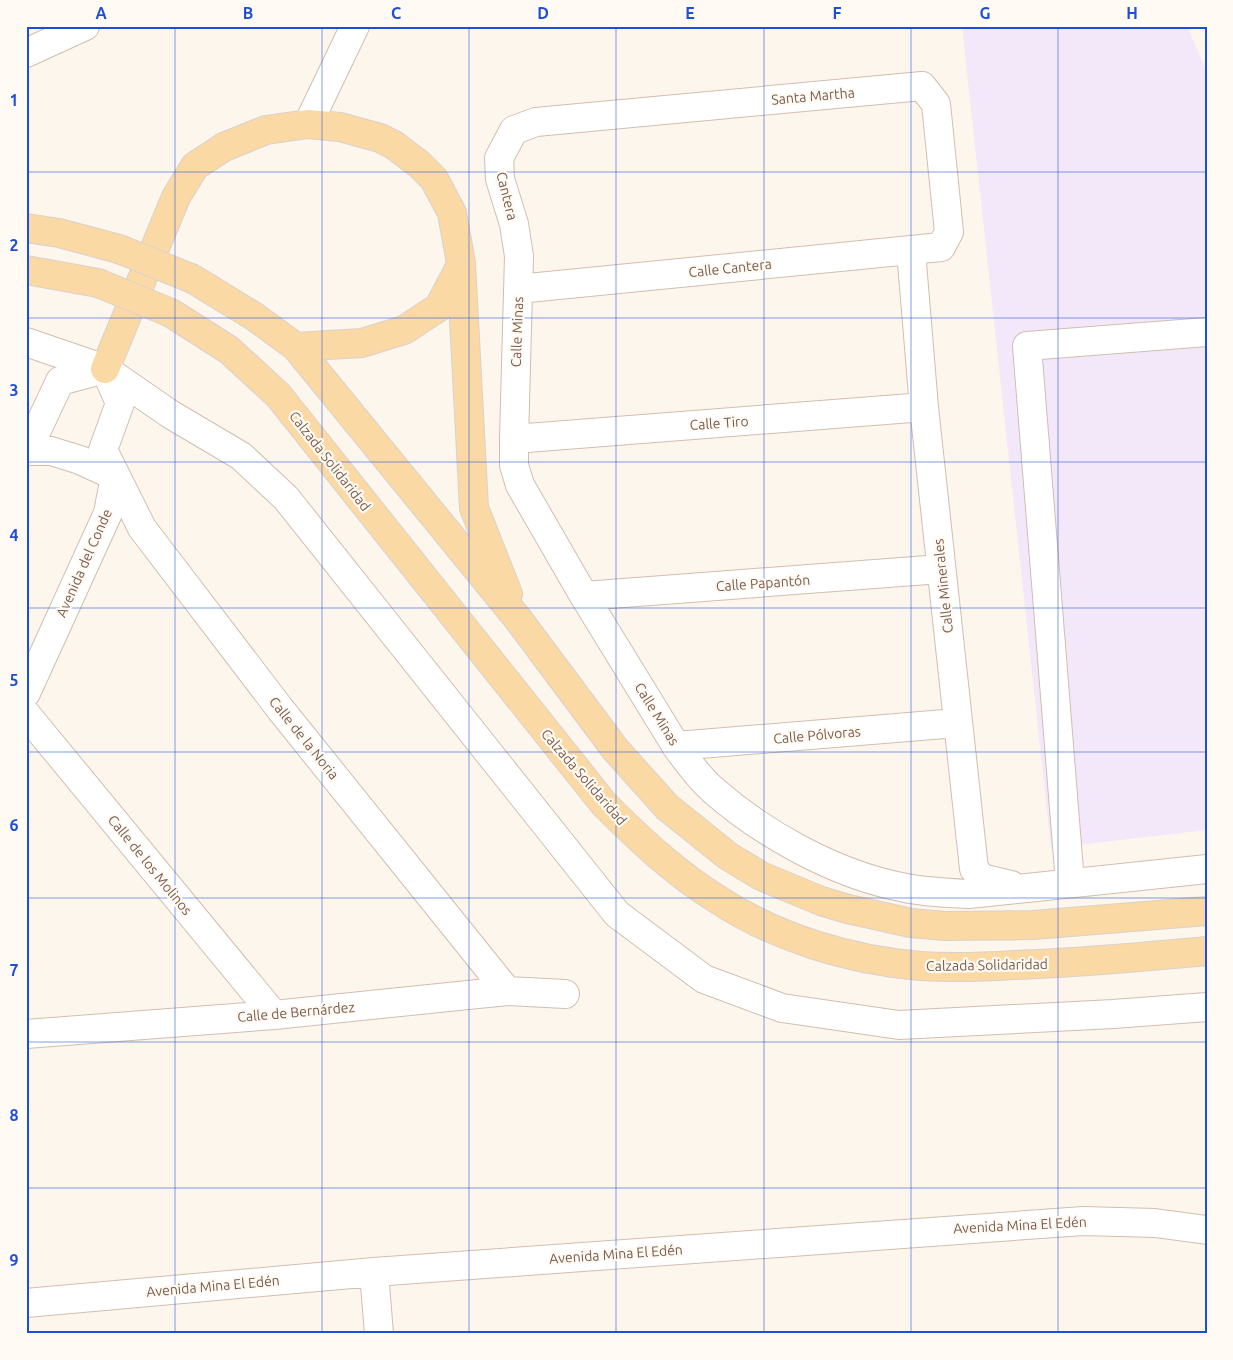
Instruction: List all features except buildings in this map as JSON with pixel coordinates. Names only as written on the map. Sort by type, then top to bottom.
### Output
[{"type":"main road","points":[[105,369],[176,197],[195,166],[224,147],[266,130],[308,124],[340,127],[380,138],[394,145],[419,164],[434,179],[452,213],[461,263],[474,508],[518,619]]},
{"type":"main road","points":[[26,228],[59,233],[119,249],[193,279],[255,317],[296,347],[518,619],[614,749],[668,807],[728,856],[761,876],[821,901],[875,916],[911,923],[945,926],[1033,925],[1207,911]]},
{"type":"main road","points":[[296,347],[362,343],[404,330],[439,307],[461,263]]},
{"type":"main road","name":"Calzada Solidaridad","points":[[26,270],[98,283],[171,313],[229,350],[278,395],[604,804],[638,838],[680,872],[716,899],[745,916],[809,943],[877,961],[920,966],[959,968],[1075,963],[1207,952]]},
{"type":"street","points":[[26,53],[85,26]]},
{"type":"street","points":[[308,124],[355,26]]},
{"type":"street","name":"Santa Martha","points":[[536,122],[922,86],[936,104],[950,232],[941,247]]},
{"type":"street","name":"Cantera","points":[[518,289],[519,256],[514,224],[500,179],[499,158],[514,130],[536,122]]},
{"type":"street","name":"Calle Cantera","points":[[518,289],[941,247]]},
{"type":"street","name":"Calle Minerales","points":[[911,251],[924,407],[974,869],[982,878],[1021,887]]},
{"type":"street","name":"Calle Minas","points":[[518,289],[514,465],[520,485],[584,596],[676,746],[712,789],[795,848],[852,873],[900,887],[969,894],[1021,887],[1207,869]]},
{"type":"street","points":[[1062,884],[1027,346],[1207,332]]},
{"type":"street","points":[[26,342],[105,369],[170,414],[241,456],[286,498],[617,914],[704,979],[782,1008],[900,1025],[1103,1014],[1207,1006]]},
{"type":"street","points":[[26,437],[37,430],[60,381],[105,369]]},
{"type":"street","points":[[105,369],[120,403],[103,450],[115,476]]},
{"type":"street","name":"Calle Tiro","points":[[514,439],[924,407]]},
{"type":"street","points":[[26,451],[51,451],[80,460],[115,476]]},
{"type":"street","name":"Avenida del Conde","points":[[26,693],[108,513],[115,476]]},
{"type":"street","name":"Calle de la Noria","points":[[115,476],[142,528],[281,710],[507,991]]},
{"type":"street","name":"Calle Papantón","points":[[584,596],[941,569]]},
{"type":"street","name":"Calle de los Molinos","points":[[26,714],[274,1015]]},
{"type":"street","name":"Calle Pólvoras","points":[[676,746],[957,723]]},
{"type":"street","name":"Calle de Bernárdez","points":[[26,1034],[274,1015],[507,991],[565,994]]},
{"type":"street","name":"Avenida Mina El Edén","points":[[26,1303],[374,1272],[1083,1221],[1154,1223],[1207,1230]]},
{"type":"street","points":[[374,1272],[379,1334]]},
{"type":"shaded area","points":[[962,26],[1187,26],[1207,72],[1207,830],[1051,848]]}]
